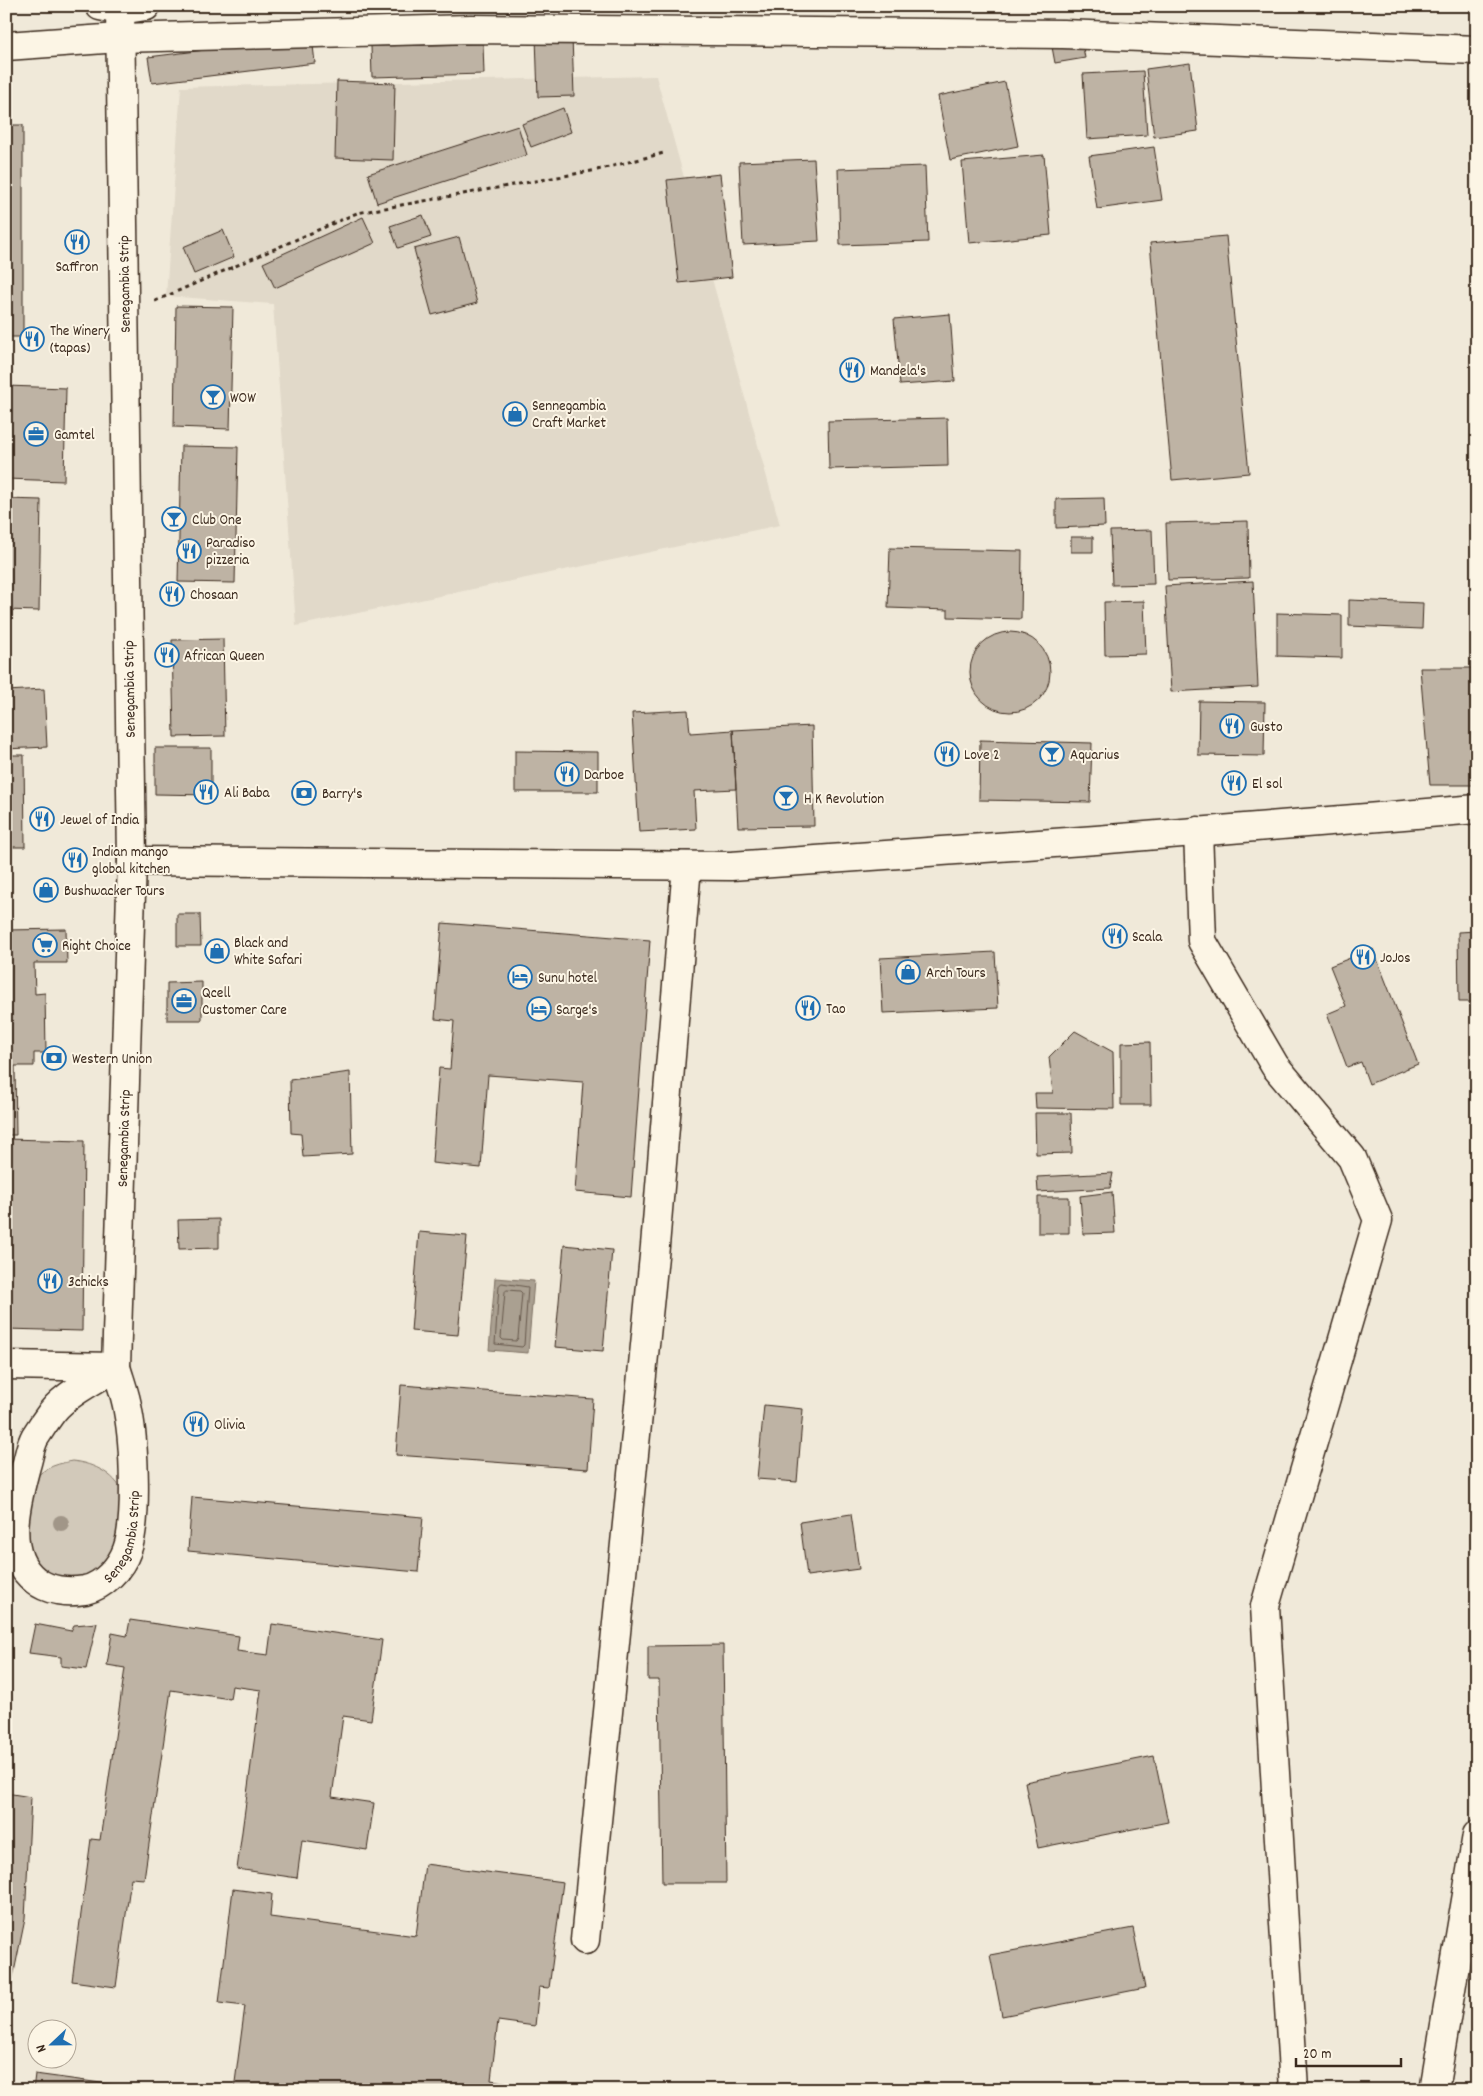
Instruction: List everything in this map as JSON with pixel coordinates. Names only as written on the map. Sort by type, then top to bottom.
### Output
[{"type":"street","name":"Senegambia Strip","points":[[116,1367],[82,1387],[53,1410],[34,1439],[16,1504],[14,1538],[24,1567],[33,1579],[46,1587],[74,1591],[92,1587],[111,1574],[122,1560],[128,1548],[132,1531],[133,1458],[128,1410],[116,1367],[132,862],[120,38],[122,8]]},
{"type":"street","points":[[6,46],[120,38],[471,29],[1063,34],[1477,50]]},
{"type":"street","points":[[132,862],[731,866],[1198,832],[1477,809]]},
{"type":"street","points":[[1198,832],[1202,941],[1275,1066],[1352,1158],[1378,1220],[1265,1606],[1294,2090]]},
{"type":"street","points":[[585,1940],[655,1246],[687,866]]},
{"type":"street","points":[[6,1364],[116,1367]]},
{"type":"street","points":[[1434,2090],[1477,1835]]},
{"type":"path","points":[[125,314],[357,213],[597,170],[664,153]]},
{"type":"shaded area","name":"Sennegambia Craft Market","points":[[656,76],[780,525],[296,626],[273,304],[166,296],[181,87]]},
{"type":"shaded area","points":[[72,1461],[97,1468],[117,1483],[125,1504],[126,1542],[97,1576],[60,1582],[26,1560],[29,1484],[48,1468]]},
{"type":"water","points":[[495,1278],[534,1281],[528,1353],[489,1350]]},
{"type":"building","points":[[572,36],[574,96],[538,97],[536,37]]},
{"type":"building","points":[[312,37],[315,63],[152,83],[148,57]]},
{"type":"building","points":[[1082,42],[1085,58],[1055,63],[1052,47]]},
{"type":"building","points":[[483,44],[484,74],[372,77],[371,46]]},
{"type":"building","points":[[1190,63],[1198,131],[1154,137],[1146,69]]},
{"type":"building","points":[[1143,71],[1147,135],[1087,139],[1083,74]]},
{"type":"building","points":[[337,81],[395,83],[393,160],[335,158]]},
{"type":"building","points":[[1005,82],[1018,146],[950,160],[938,96]]},
{"type":"building","points":[[563,108],[571,132],[531,147],[522,124]]},
{"type":"building","points":[[6,125],[23,125],[23,337],[6,337]]},
{"type":"building","points":[[518,126],[527,155],[377,203],[368,174]]},
{"type":"building","points":[[1154,147],[1162,200],[1097,209],[1089,156]]},
{"type":"building","points":[[1044,155],[1051,235],[969,243],[962,162]]},
{"type":"building","points":[[814,159],[819,241],[743,245],[739,162]]},
{"type":"building","points":[[925,166],[928,242],[840,245],[838,169]]},
{"type":"building","points":[[720,174],[732,277],[679,283],[667,180]]},
{"type":"building","points":[[423,215],[431,237],[398,248],[390,226]]},
{"type":"building","points":[[363,217],[375,243],[275,288],[263,263]]},
{"type":"building","points":[[223,230],[234,257],[194,274],[183,247]]},
{"type":"building","points":[[1226,236],[1249,473],[1172,480],[1150,243]]},
{"type":"building","points":[[459,237],[477,303],[432,315],[414,249]]},
{"type":"building","points":[[176,306],[233,307],[230,429],[174,427]]},
{"type":"building","points":[[950,314],[955,381],[900,385],[894,319]]},
{"type":"building","name":"Gamtel","points":[[6,386],[66,388],[64,481],[6,479]]},
{"type":"building","points":[[947,418],[948,466],[829,469],[828,421]]},
{"type":"building","points":[[181,446],[238,447],[235,583],[178,582]]},
{"type":"building","points":[[1104,498],[1105,526],[1056,528],[1056,499]]},
{"type":"building","points":[[6,499],[41,500],[39,611],[6,610]]},
{"type":"building","points":[[1248,521],[1249,578],[1168,580],[1166,523]]},
{"type":"building","points":[[1152,530],[1154,584],[1112,585],[1110,531]]},
{"type":"building","points":[[1071,537],[1093,537],[1093,552],[1071,552]]},
{"type":"building","points":[[890,548],[1022,551],[1021,619],[948,617],[948,610],[888,608]]},
{"type":"building","points":[[1253,581],[1258,687],[1171,692],[1165,586]]},
{"type":"building","points":[[1349,600],[1423,603],[1422,629],[1349,626]]},
{"type":"building","points":[[1144,601],[1146,654],[1105,655],[1104,602]]},
{"type":"building","points":[[1277,613],[1342,615],[1342,658],[1277,656]]},
{"type":"building","points":[[1002,632],[1018,632],[1039,643],[1050,664],[1050,680],[1039,701],[1018,712],[1002,712],[988,706],[976,694],[970,680],[970,664],[976,650],[988,638]]},
{"type":"building","points":[[223,639],[225,736],[174,737],[172,640]]},
{"type":"building","points":[[1420,668],[1477,668],[1477,785],[1430,785]]},
{"type":"building","points":[[44,689],[47,747],[6,749],[6,691]]},
{"type":"building","points":[[1199,701],[1265,702],[1264,756],[1198,755]]},
{"type":"building","points":[[688,710],[690,733],[733,730],[736,789],[694,791],[696,829],[639,832],[632,713]]},
{"type":"building","points":[[812,726],[814,826],[738,827],[733,730]]},
{"type":"building","points":[[980,740],[1092,743],[1090,802],[979,800]]},
{"type":"building","points":[[155,748],[211,748],[211,795],[155,794]]},
{"type":"building","points":[[515,751],[598,752],[598,792],[515,792]]},
{"type":"building","points":[[6,755],[24,755],[25,847],[6,847]]},
{"type":"building","points":[[177,914],[200,914],[201,946],[177,946]]},
{"type":"building","points":[[442,923],[650,940],[631,1197],[575,1192],[583,1082],[488,1075],[481,1168],[432,1163],[439,1068],[450,1069],[454,1021],[435,1019]]},
{"type":"building","points":[[66,929],[67,963],[34,963],[35,994],[45,993],[46,1053],[34,1053],[34,1066],[15,1066],[16,1135],[6,1135],[6,930]]},
{"type":"building","points":[[1477,931],[1477,1002],[1459,1002],[1458,932]]},
{"type":"building","points":[[1373,949],[1418,1064],[1369,1084],[1361,1062],[1347,1067],[1327,1014],[1346,1006],[1330,966]]},
{"type":"building","points":[[995,952],[998,1008],[883,1013],[880,958]]},
{"type":"building","name":"Qcell Customer Care","points":[[202,982],[202,1020],[167,1020],[167,983]]},
{"type":"building","points":[[1075,1031],[1113,1052],[1114,1109],[1036,1108],[1035,1093],[1053,1093],[1049,1057]]},
{"type":"building","points":[[1150,1042],[1151,1105],[1121,1105],[1121,1043]]},
{"type":"building","points":[[350,1072],[352,1154],[303,1157],[301,1134],[291,1133],[290,1080]]},
{"type":"building","points":[[1035,1113],[1071,1113],[1072,1153],[1036,1154]]},
{"type":"building","points":[[6,1139],[84,1141],[82,1331],[6,1329]]},
{"type":"building","points":[[1113,1173],[1110,1188],[1038,1192],[1037,1177]]},
{"type":"building","points":[[1112,1192],[1115,1233],[1083,1234],[1080,1196]]},
{"type":"building","points":[[1038,1197],[1069,1197],[1069,1233],[1038,1233]]},
{"type":"building","points":[[219,1219],[219,1248],[179,1249],[178,1220]]},
{"type":"building","points":[[419,1232],[467,1236],[458,1335],[411,1331]]},
{"type":"building","points":[[564,1245],[612,1250],[603,1351],[555,1347]]},
{"type":"building","points":[[401,1385],[593,1399],[588,1469],[396,1455]]},
{"type":"building","points":[[764,1405],[803,1409],[797,1482],[757,1479]]},
{"type":"building","points":[[192,1497],[423,1517],[418,1572],[188,1551]]},
{"type":"building","points":[[851,1514],[859,1569],[807,1576],[800,1522]]},
{"type":"building","points":[[130,1620],[239,1636],[237,1651],[268,1655],[272,1624],[382,1640],[371,1720],[343,1716],[332,1797],[374,1803],[367,1850],[302,1840],[297,1878],[237,1869],[261,1690],[232,1686],[230,1699],[171,1690],[144,1879],[131,1878],[116,1987],[72,1981],[91,1839],[100,1840],[125,1668],[107,1665],[112,1633],[127,1636]]},
{"type":"building","points":[[97,1623],[86,1669],[61,1666],[61,1657],[29,1653],[35,1624],[71,1631],[74,1625]]},
{"type":"building","points":[[723,1645],[726,1883],[662,1883],[659,1680],[648,1680],[648,1646]]},
{"type":"building","points":[[1154,1756],[1168,1822],[1038,1848],[1025,1782]]},
{"type":"building","points":[[6,1793],[31,1797],[25,1919],[6,2011]]},
{"type":"building","points":[[425,1864],[563,1882],[549,1988],[539,1987],[535,2026],[498,2021],[491,2080],[556,2090],[234,2090],[245,2006],[219,2003],[233,1889],[272,1894],[270,1917],[416,1936]]},
{"type":"building","points":[[1133,1928],[1145,1988],[1002,2016],[990,1955]]},
{"type":"building","points":[[35,2074],[152,2090],[33,2090]]},
{"type":"place","name":"Saffron","points":[[77,242]]},
{"type":"place","name":"The Winery (tapas)","points":[[32,339]]},
{"type":"place","name":"Mandela's","points":[[852,370]]},
{"type":"place","name":"WOW","points":[[213,397]]},
{"type":"place","name":"Sennegambia Craft Market","points":[[515,414]]},
{"type":"place","name":"Gamtel","points":[[36,434]]},
{"type":"place","name":"Club One","points":[[174,519]]},
{"type":"place","name":"Paradiso pizzeria","points":[[189,551]]},
{"type":"place","name":"Chosaan","points":[[172,594]]},
{"type":"place","name":"African Queen","points":[[167,655]]},
{"type":"place","name":"Gusto","points":[[1232,726]]},
{"type":"place","name":"Love 2","points":[[947,754]]},
{"type":"place","name":"Aquarius","points":[[1052,754]]},
{"type":"place","name":"Darboe","points":[[567,774]]},
{"type":"place","name":"El sol","points":[[1234,783]]},
{"type":"place","name":"Ali Baba","points":[[206,792]]},
{"type":"place","name":"Barry's","points":[[304,793]]},
{"type":"place","name":"H K Revolution","points":[[786,798]]},
{"type":"place","name":"Jewel of India","points":[[42,819]]},
{"type":"place","name":"Indian mango global kitchen","points":[[75,860]]},
{"type":"place","name":"Bushwacker Tours","points":[[46,890]]},
{"type":"place","name":"Scala","points":[[1115,936]]},
{"type":"place","name":"Right Choice","points":[[45,945]]},
{"type":"place","name":"Black and White Safari","points":[[217,951]]},
{"type":"place","name":"JoJos","points":[[1363,957]]},
{"type":"place","name":"Arch Tours","points":[[908,972]]},
{"type":"place","name":"Sunu hotel","points":[[520,977]]},
{"type":"place","name":"Qcell Customer Care","points":[[184,1001]]},
{"type":"place","name":"Tao","points":[[808,1008]]},
{"type":"place","name":"Sarge's","points":[[539,1009]]},
{"type":"place","name":"Western Union","points":[[54,1058]]},
{"type":"place","name":"3chicks","points":[[50,1281]]},
{"type":"place","name":"Olivia","points":[[196,1424]]}]
